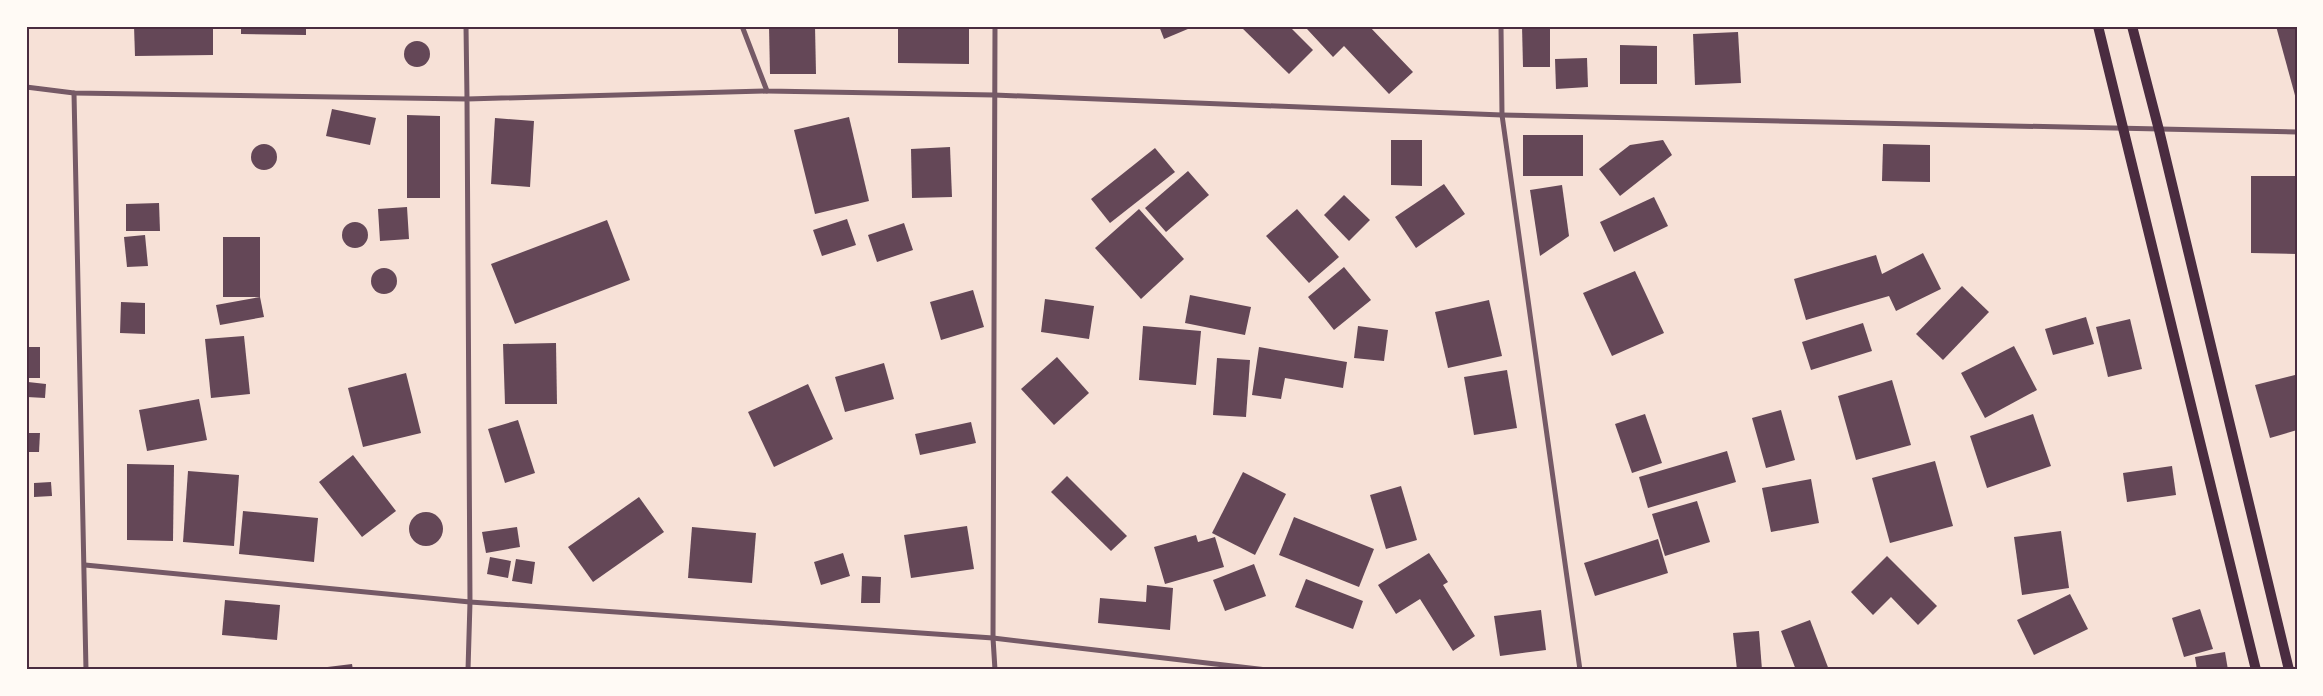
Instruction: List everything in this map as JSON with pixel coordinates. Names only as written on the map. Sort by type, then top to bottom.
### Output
[{"type":"main road","points":[[2098,26],[2256,670]]},
{"type":"main road","points":[[2132,26],[2160,130],[2289,670]]},
{"type":"street","points":[[466,26],[470,602],[468,670]]},
{"type":"street","points":[[742,26],[767,91]]},
{"type":"street","points":[[995,26],[993,638],[995,670]]},
{"type":"street","points":[[1501,26],[1502,115],[1580,670]]},
{"type":"street","points":[[26,87],[74,93],[466,99],[767,91],[994,95],[1502,115],[2123,130],[2297,132]]},
{"type":"street","points":[[74,93],[86,670]]},
{"type":"street","points":[[85,565],[470,602],[993,638],[1267,670]]},
{"type":"building","points":[[134,26],[213,26],[213,55],[135,56]]},
{"type":"building","points":[[241,26],[306,26],[306,35],[241,34]]},
{"type":"building","points":[[769,26],[815,26],[816,74],[770,74]]},
{"type":"building","points":[[898,26],[969,26],[969,64],[898,63]]},
{"type":"building","points":[[1159,26],[1195,26],[1164,39]]},
{"type":"building","points":[[1240,26],[1289,26],[1313,50],[1289,74]]},
{"type":"building","points":[[1310,26],[1369,26],[1413,72],[1389,94],[1344,46],[1333,57],[1307,29]]},
{"type":"building","points":[[1522,26],[1550,26],[1550,67],[1523,67]]},
{"type":"building","points":[[2276,26],[2297,26],[2297,99],[2296,99]]},
{"type":"building","points":[[1738,32],[1741,83],[1695,85],[1693,34]]},
{"type":"building","points":[[417,41],[426,45],[430,54],[426,63],[417,67],[408,63],[404,54],[408,45]]},
{"type":"building","points":[[1620,45],[1657,46],[1657,84],[1620,84]]},
{"type":"building","points":[[1587,58],[1588,87],[1556,89],[1555,59]]},
{"type":"building","points":[[332,109],[376,118],[370,145],[326,136]]},
{"type":"building","points":[[407,115],[440,116],[440,198],[407,198]]},
{"type":"building","points":[[849,117],[869,201],[815,214],[794,130]]},
{"type":"building","points":[[495,118],[534,121],[530,187],[491,184]]},
{"type":"building","points":[[1523,135],[1583,135],[1583,176],[1523,176]]},
{"type":"building","points":[[1391,140],[1422,140],[1422,186],[1391,185]]},
{"type":"building","points":[[1663,140],[1672,155],[1620,196],[1599,169],[1630,145]]},
{"type":"building","points":[[264,144],[273,148],[277,157],[273,166],[264,170],[255,166],[251,157],[255,148]]},
{"type":"building","points":[[1883,144],[1930,145],[1930,182],[1882,181]]},
{"type":"building","points":[[950,147],[952,197],[912,198],[911,149]]},
{"type":"building","points":[[1155,148],[1175,172],[1110,223],[1091,199]]},
{"type":"building","points":[[1188,171],[1209,195],[1166,232],[1145,208]]},
{"type":"building","points":[[2251,176],[2297,176],[2297,254],[2251,253]]},
{"type":"building","points":[[1444,184],[1465,214],[1416,248],[1395,217]]},
{"type":"building","points":[[1562,185],[1569,236],[1540,256],[1530,190]]},
{"type":"building","points":[[1344,195],[1370,220],[1349,241],[1324,215]]},
{"type":"building","points":[[1654,197],[1668,226],[1614,252],[1600,222]]},
{"type":"building","points":[[159,203],[160,231],[126,231],[126,204]]},
{"type":"building","points":[[407,207],[409,239],[380,241],[378,209]]},
{"type":"building","points":[[1139,209],[1184,259],[1141,299],[1095,248]]},
{"type":"building","points":[[1297,209],[1339,257],[1309,283],[1266,236]]},
{"type":"building","points":[[847,219],[856,245],[822,256],[813,230]]},
{"type":"building","points":[[607,220],[630,280],[515,324],[491,264]]},
{"type":"building","points":[[355,222],[364,226],[368,235],[364,244],[355,248],[346,244],[342,235],[346,226]]},
{"type":"building","points":[[904,223],[913,250],[877,262],[868,235]]},
{"type":"building","points":[[145,235],[148,266],[127,267],[124,237]]},
{"type":"building","points":[[223,237],[260,237],[260,297],[223,297]]},
{"type":"building","points":[[1923,253],[1941,289],[1896,311],[1889,296],[1806,320],[1794,279],[1876,255],[1882,274]]},
{"type":"building","points":[[1344,267],[1371,300],[1334,330],[1308,297]]},
{"type":"building","points":[[384,268],[393,272],[397,281],[393,290],[384,294],[375,290],[371,281],[375,272]]},
{"type":"building","points":[[1635,271],[1664,333],[1612,356],[1583,293]]},
{"type":"building","points":[[1962,286],[1989,312],[1943,360],[1916,334]]},
{"type":"building","points":[[973,290],[984,327],[941,340],[930,302]]},
{"type":"building","points":[[1190,295],[1251,307],[1245,335],[1185,323]]},
{"type":"building","points":[[260,297],[264,317],[220,325],[216,305]]},
{"type":"building","points":[[1045,299],[1094,306],[1089,339],[1041,332]]},
{"type":"building","points":[[1489,300],[1502,356],[1448,368],[1435,312]]},
{"type":"building","points":[[121,302],[145,303],[145,334],[120,333]]},
{"type":"building","points":[[2086,317],[2094,344],[2053,355],[2045,329]]},
{"type":"building","points":[[2130,319],[2142,369],[2108,377],[2096,327]]},
{"type":"building","points":[[1863,323],[1872,351],[1811,370],[1802,342]]},
{"type":"building","points":[[1143,326],[1201,331],[1196,385],[1139,380]]},
{"type":"building","points":[[1358,326],[1388,330],[1384,361],[1354,358]]},
{"type":"building","points":[[244,336],[250,394],[211,398],[205,339]]},
{"type":"building","points":[[556,343],[557,404],[505,404],[503,344]]},
{"type":"building","points":[[2014,346],[2037,390],[1985,418],[1961,373]]},
{"type":"building","points":[[26,347],[40,347],[40,378],[26,378]]},
{"type":"building","points":[[1259,347],[1347,362],[1343,388],[1285,378],[1281,399],[1252,395]]},
{"type":"building","points":[[1057,357],[1089,393],[1054,425],[1021,389]]},
{"type":"building","points":[[1217,358],[1250,360],[1246,417],[1213,415]]},
{"type":"building","points":[[884,363],[894,399],[845,412],[835,377]]},
{"type":"building","points":[[1507,370],[1517,428],[1474,435],[1464,377]]},
{"type":"building","points":[[406,373],[421,433],[363,447],[348,388]]},
{"type":"building","points":[[2295,375],[2297,382],[2297,430],[2270,438],[2255,385]]},
{"type":"building","points":[[1892,380],[1911,445],[1856,460],[1838,396]]},
{"type":"building","points":[[28,382],[46,384],[45,398],[27,397]]},
{"type":"building","points":[[808,384],[833,439],[774,467],[748,412]]},
{"type":"building","points":[[199,399],[207,440],[147,451],[139,410]]},
{"type":"building","points":[[1781,410],[1795,460],[1766,468],[1752,418]]},
{"type":"building","points":[[1645,414],[1662,463],[1632,473],[1615,424]]},
{"type":"building","points":[[2033,414],[2051,466],[1987,488],[1970,436]]},
{"type":"building","points":[[518,420],[535,473],[505,483],[488,429]]},
{"type":"building","points":[[971,422],[976,443],[920,455],[915,434]]},
{"type":"building","points":[[28,433],[40,433],[39,452],[28,452]]},
{"type":"building","points":[[1727,451],[1736,482],[1648,508],[1639,477]]},
{"type":"building","points":[[353,455],[396,511],[362,537],[319,482]]},
{"type":"building","points":[[1935,461],[1953,526],[1890,543],[1872,478]]},
{"type":"building","points":[[127,464],[174,465],[173,541],[127,540]]},
{"type":"building","points":[[2172,466],[2176,495],[2127,502],[2123,473]]},
{"type":"building","points":[[188,471],[239,475],[234,546],[183,542]]},
{"type":"building","points":[[1243,472],[1286,494],[1255,555],[1212,533]]},
{"type":"building","points":[[1067,476],[1127,536],[1111,551],[1051,492]]},
{"type":"building","points":[[1811,479],[1819,523],[1771,532],[1762,488]]},
{"type":"building","points":[[51,482],[52,496],[34,497],[34,483]]},
{"type":"building","points":[[1401,486],[1417,540],[1386,549],[1370,495]]},
{"type":"building","points":[[639,497],[664,532],[593,582],[568,547]]},
{"type":"building","points":[[1697,501],[1710,542],[1665,556],[1652,514]]},
{"type":"building","points":[[243,511],[318,518],[314,562],[239,554]]},
{"type":"building","points":[[426,512],[433,513],[438,517],[442,522],[442,536],[438,541],[433,545],[426,546],[419,545],[414,541],[410,536],[409,529],[410,522],[414,517],[419,513]]},
{"type":"building","points":[[1294,517],[1374,549],[1359,587],[1279,555]]},
{"type":"building","points":[[967,526],[974,569],[911,578],[904,535]]},
{"type":"building","points":[[517,527],[520,547],[486,553],[482,532]]},
{"type":"building","points":[[692,527],[756,533],[752,583],[688,578]]},
{"type":"building","points":[[2061,531],[2069,588],[2022,595],[2014,537]]},
{"type":"building","points":[[1196,535],[1198,542],[1215,537],[1224,567],[1165,584],[1154,547]]},
{"type":"building","points":[[1658,539],[1668,573],[1595,596],[1584,563]]},
{"type":"building","points":[[843,553],[850,576],[821,585],[814,562]]},
{"type":"building","points":[[1429,553],[1448,582],[1443,585],[1475,636],[1453,651],[1420,599],[1396,614],[1378,585]]},
{"type":"building","points":[[1887,556],[1937,606],[1918,625],[1891,597],[1873,615],[1851,592]]},
{"type":"building","points":[[490,557],[511,561],[508,578],[487,574]]},
{"type":"building","points":[[516,559],[535,562],[532,584],[512,581]]},
{"type":"building","points":[[1254,564],[1266,596],[1225,611],[1213,580]]},
{"type":"building","points":[[862,576],[881,577],[880,603],[861,603]]},
{"type":"building","points":[[1306,579],[1363,601],[1353,629],[1295,607]]},
{"type":"building","points":[[1147,585],[1173,588],[1170,630],[1098,623],[1100,598],[1146,602]]},
{"type":"building","points":[[2070,594],[2088,629],[2034,655],[2017,620]]},
{"type":"building","points":[[225,600],[280,605],[277,640],[222,635]]},
{"type":"building","points":[[2200,609],[2213,649],[2184,657],[2172,618]]},
{"type":"building","points":[[1541,610],[1546,650],[1500,656],[1494,616]]},
{"type":"building","points":[[1810,620],[1829,670],[1796,670],[1781,631]]},
{"type":"building","points":[[1759,631],[1762,670],[1737,670],[1733,633]]},
{"type":"building","points":[[2225,652],[2228,670],[2197,670],[2195,657]]},
{"type":"building","points":[[352,664],[353,670],[311,669]]}]
